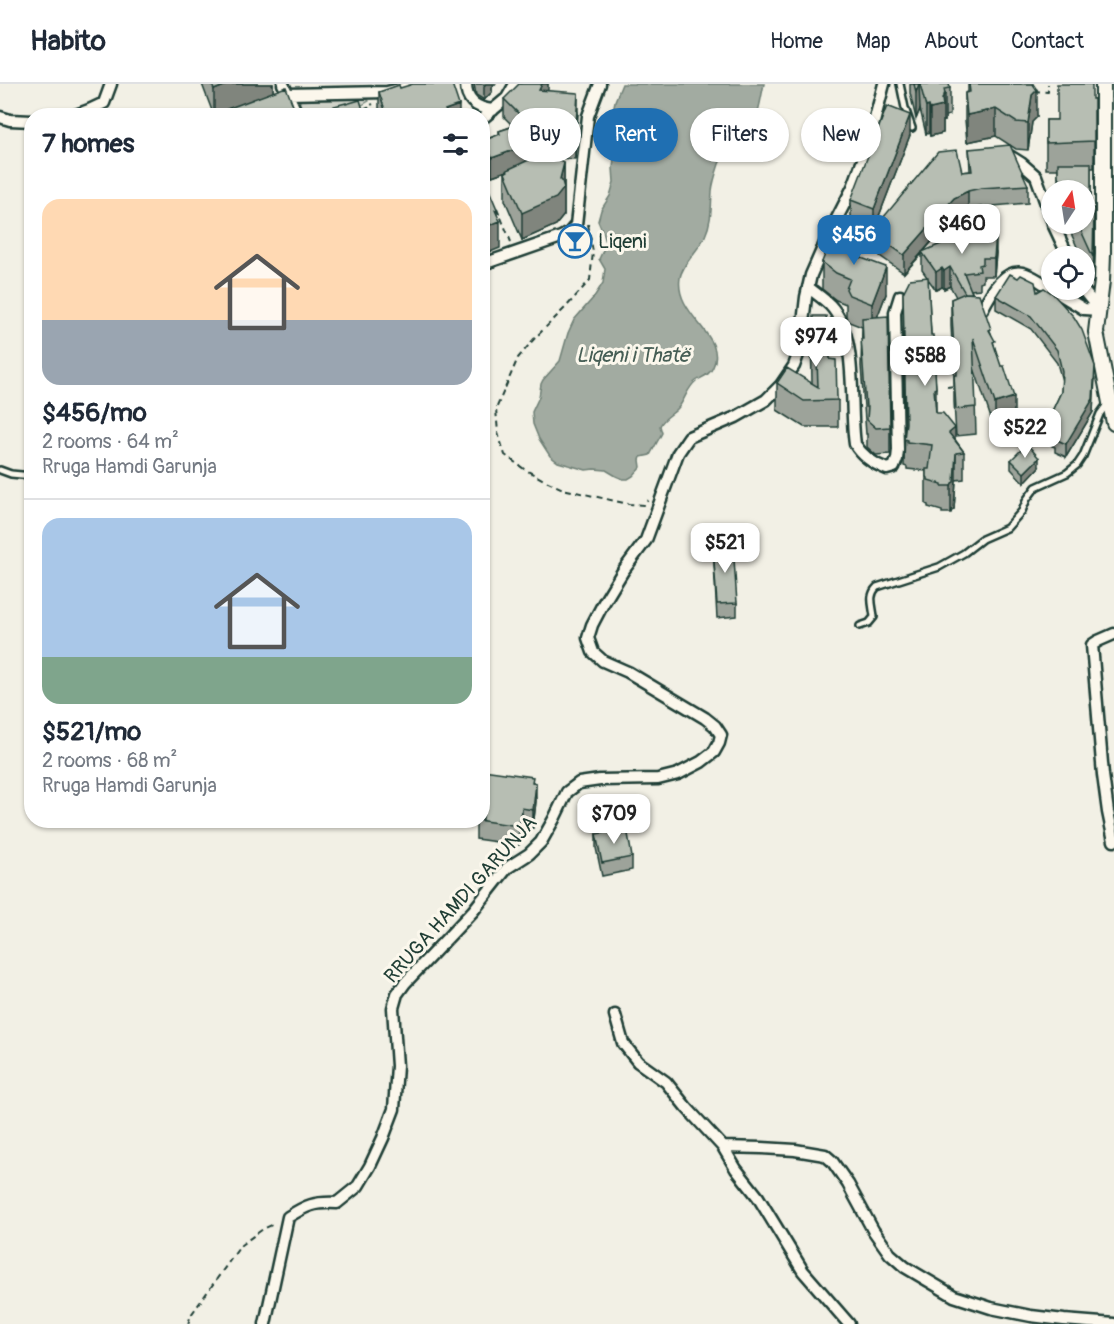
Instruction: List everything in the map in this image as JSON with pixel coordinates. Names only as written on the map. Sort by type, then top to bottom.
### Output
[{"type":"street","points":[[93,108],[104,103],[111,84]]},
{"type":"street","points":[[294,108],[285,89],[379,92],[420,84]]},
{"type":"street","points":[[465,84],[466,93],[471,101],[481,108]]},
{"type":"street","points":[[490,112],[507,98],[514,84]]},
{"type":"street","points":[[490,262],[561,237],[576,225],[588,116],[600,84]]},
{"type":"street","name":"RRUGA HAMDI GARUNJA","points":[[288,1217],[318,1202],[337,1203],[358,1186],[375,1157],[394,1109],[397,1066],[393,1008],[397,994],[473,911],[507,868],[529,854],[540,842],[567,792],[579,783],[600,780],[658,779],[678,774],[701,762],[714,752],[719,743],[721,735],[715,726],[628,672],[603,661],[593,652],[588,638],[603,604],[623,571],[646,540],[678,453],[689,437],[736,417],[766,400],[782,385],[794,366],[800,349],[811,275],[856,177],[867,148],[884,84]]},
{"type":"street","points":[[1103,84],[1102,263],[1096,332],[1114,423]]},
{"type":"street","points":[[0,117],[24,122]]},
{"type":"street","points":[[991,147],[1009,154],[1028,168],[1036,176],[1041,190]]},
{"type":"street","points":[[982,310],[989,296],[1011,273],[1023,272],[1041,283]]},
{"type":"street","points":[[808,287],[830,306],[838,317],[845,336],[850,361],[855,444],[859,451],[878,466],[887,469],[894,467],[898,450],[895,312],[900,296]]},
{"type":"street","points":[[1070,300],[1084,309],[1099,309]]},
{"type":"street","points":[[1091,300],[1099,309]]},
{"type":"street","points":[[1114,634],[1092,645],[1103,775],[1114,840]]},
{"type":"street","points":[[615,1015],[623,1043],[638,1062],[666,1082],[723,1147],[758,1197],[803,1271],[849,1324]]},
{"type":"street","points":[[723,1147],[784,1149],[825,1155],[848,1184],[873,1230],[890,1254],[905,1267],[954,1296],[991,1308],[1031,1316],[1114,1324]]},
{"type":"street","points":[[265,1324],[288,1217]]},
{"type":"lane","points":[[900,84],[912,128]]},
{"type":"lane","points":[[860,626],[874,617],[871,597],[877,587],[939,567],[964,553],[982,539],[1007,528],[1022,512],[1027,499],[1036,487],[1073,469],[1083,456],[1100,414],[1110,402]]},
{"type":"lane","points":[[0,470],[24,475]]},
{"type":"path","points":[[1024,90],[1048,92],[1048,84]]},
{"type":"path","points":[[494,202],[515,253]]},
{"type":"path","points":[[588,222],[593,252],[590,280],[518,358],[496,409],[498,433],[505,454],[524,469],[563,489],[628,504],[644,505],[652,497]]},
{"type":"path","points":[[947,387],[956,386]]},
{"type":"path","points":[[188,1324],[191,1315],[241,1245],[263,1229],[288,1217]]},
{"type":"shaded area","points":[[304,97],[364,97],[369,101],[352,108],[300,108],[300,101]]},
{"type":"water","name":"Liqeni i Thatë","points":[[622,84],[764,84],[759,108],[690,108],[690,162],[720,162],[712,188],[709,225],[702,241],[681,273],[680,291],[692,314],[708,335],[716,356],[712,370],[693,384],[678,408],[661,423],[662,433],[650,455],[641,457],[641,467],[628,479],[623,479],[606,470],[586,470],[558,462],[550,456],[539,439],[533,424],[532,412],[543,380],[560,361],[574,320],[603,283],[605,269],[599,259],[605,240],[598,221],[614,182],[614,162],[678,162],[678,108],[614,108]]},
{"type":"building","points":[[212,84],[229,84],[214,90]]},
{"type":"building","points":[[413,84],[452,84],[459,105],[451,108],[384,108],[379,92],[399,85],[400,88]]},
{"type":"building","points":[[519,84],[542,84],[539,90],[578,93],[577,108],[513,108],[504,99]]},
{"type":"building","points":[[920,84],[949,84],[950,88],[944,89],[943,106],[930,109],[929,106],[926,107]]},
{"type":"building","points":[[969,84],[1033,84],[1037,90],[1032,95],[1028,123],[1016,122],[996,109],[967,115],[965,93],[970,92]]},
{"type":"building","points":[[1057,84],[1092,84],[1094,141],[1046,143],[1046,120],[1057,120]]},
{"type":"building","points":[[286,87],[294,108],[230,108]]},
{"type":"building","points":[[360,100],[362,108],[334,108],[334,106]]},
{"type":"building","points":[[887,106],[910,115],[874,209],[851,200],[866,162],[881,162],[881,122]]},
{"type":"building","points":[[508,128],[508,152],[492,158],[490,138],[500,134],[499,131]]},
{"type":"building","points":[[1010,145],[1028,185],[981,188],[954,198],[904,255],[880,238],[887,229],[878,224],[938,152],[957,150],[962,172],[972,171],[969,149]]},
{"type":"building","points":[[524,162],[563,162],[560,179],[564,188],[556,198],[522,213],[505,173]]},
{"type":"building","points":[[1058,163],[1091,163],[1091,180],[1060,180]]},
{"type":"building","points":[[490,192],[497,209],[495,210],[500,221],[490,225]]},
{"type":"building","points":[[835,229],[861,238],[856,256],[886,267],[872,304],[849,295],[846,289],[850,279],[836,273],[822,262]]},
{"type":"building","points":[[978,233],[996,234],[994,258],[983,258],[983,264],[979,265],[980,271],[964,273],[972,293],[965,293],[950,267],[936,272],[922,252],[957,237]]},
{"type":"building","points":[[1083,234],[1093,234],[1093,246],[1088,246]]},
{"type":"building","points":[[1010,274],[1018,278],[1021,275],[1035,282],[1037,292],[1041,290],[1041,300],[1058,300],[1082,330],[1095,366],[1093,399],[1066,444],[1055,439],[1056,434],[1052,433],[1054,427],[1046,424],[1061,392],[1062,371],[1057,350],[1031,316],[996,296]]},
{"type":"building","points":[[928,277],[936,413],[943,413],[955,428],[949,433],[964,452],[956,453],[954,482],[951,486],[942,486],[926,477],[932,445],[907,442],[904,439],[906,423],[903,293],[910,279]]},
{"type":"building","points":[[965,293],[979,294],[1001,366],[1004,366],[1014,397],[995,403],[973,338],[976,407],[956,409],[954,375],[957,375],[956,349],[954,349],[951,299]]},
{"type":"building","points":[[813,316],[826,316],[830,337],[830,359],[836,360],[838,400],[804,401],[777,383],[787,368],[818,387],[817,360],[812,360]]},
{"type":"building","points":[[888,316],[890,427],[876,428],[867,420],[868,407],[866,407],[861,339],[863,339],[862,318]]},
{"type":"building","points":[[1027,444],[1039,458],[1024,473],[1011,460]]},
{"type":"building","points":[[733,545],[737,603],[717,604],[713,546]]},
{"type":"building","points":[[490,771],[533,777],[532,782],[536,783],[533,810],[522,808],[519,826],[490,822]]},
{"type":"building","points":[[627,828],[632,857],[602,863],[596,834]]},
{"type":"place","name":"Liqeni","points":[[575,241]]}]
